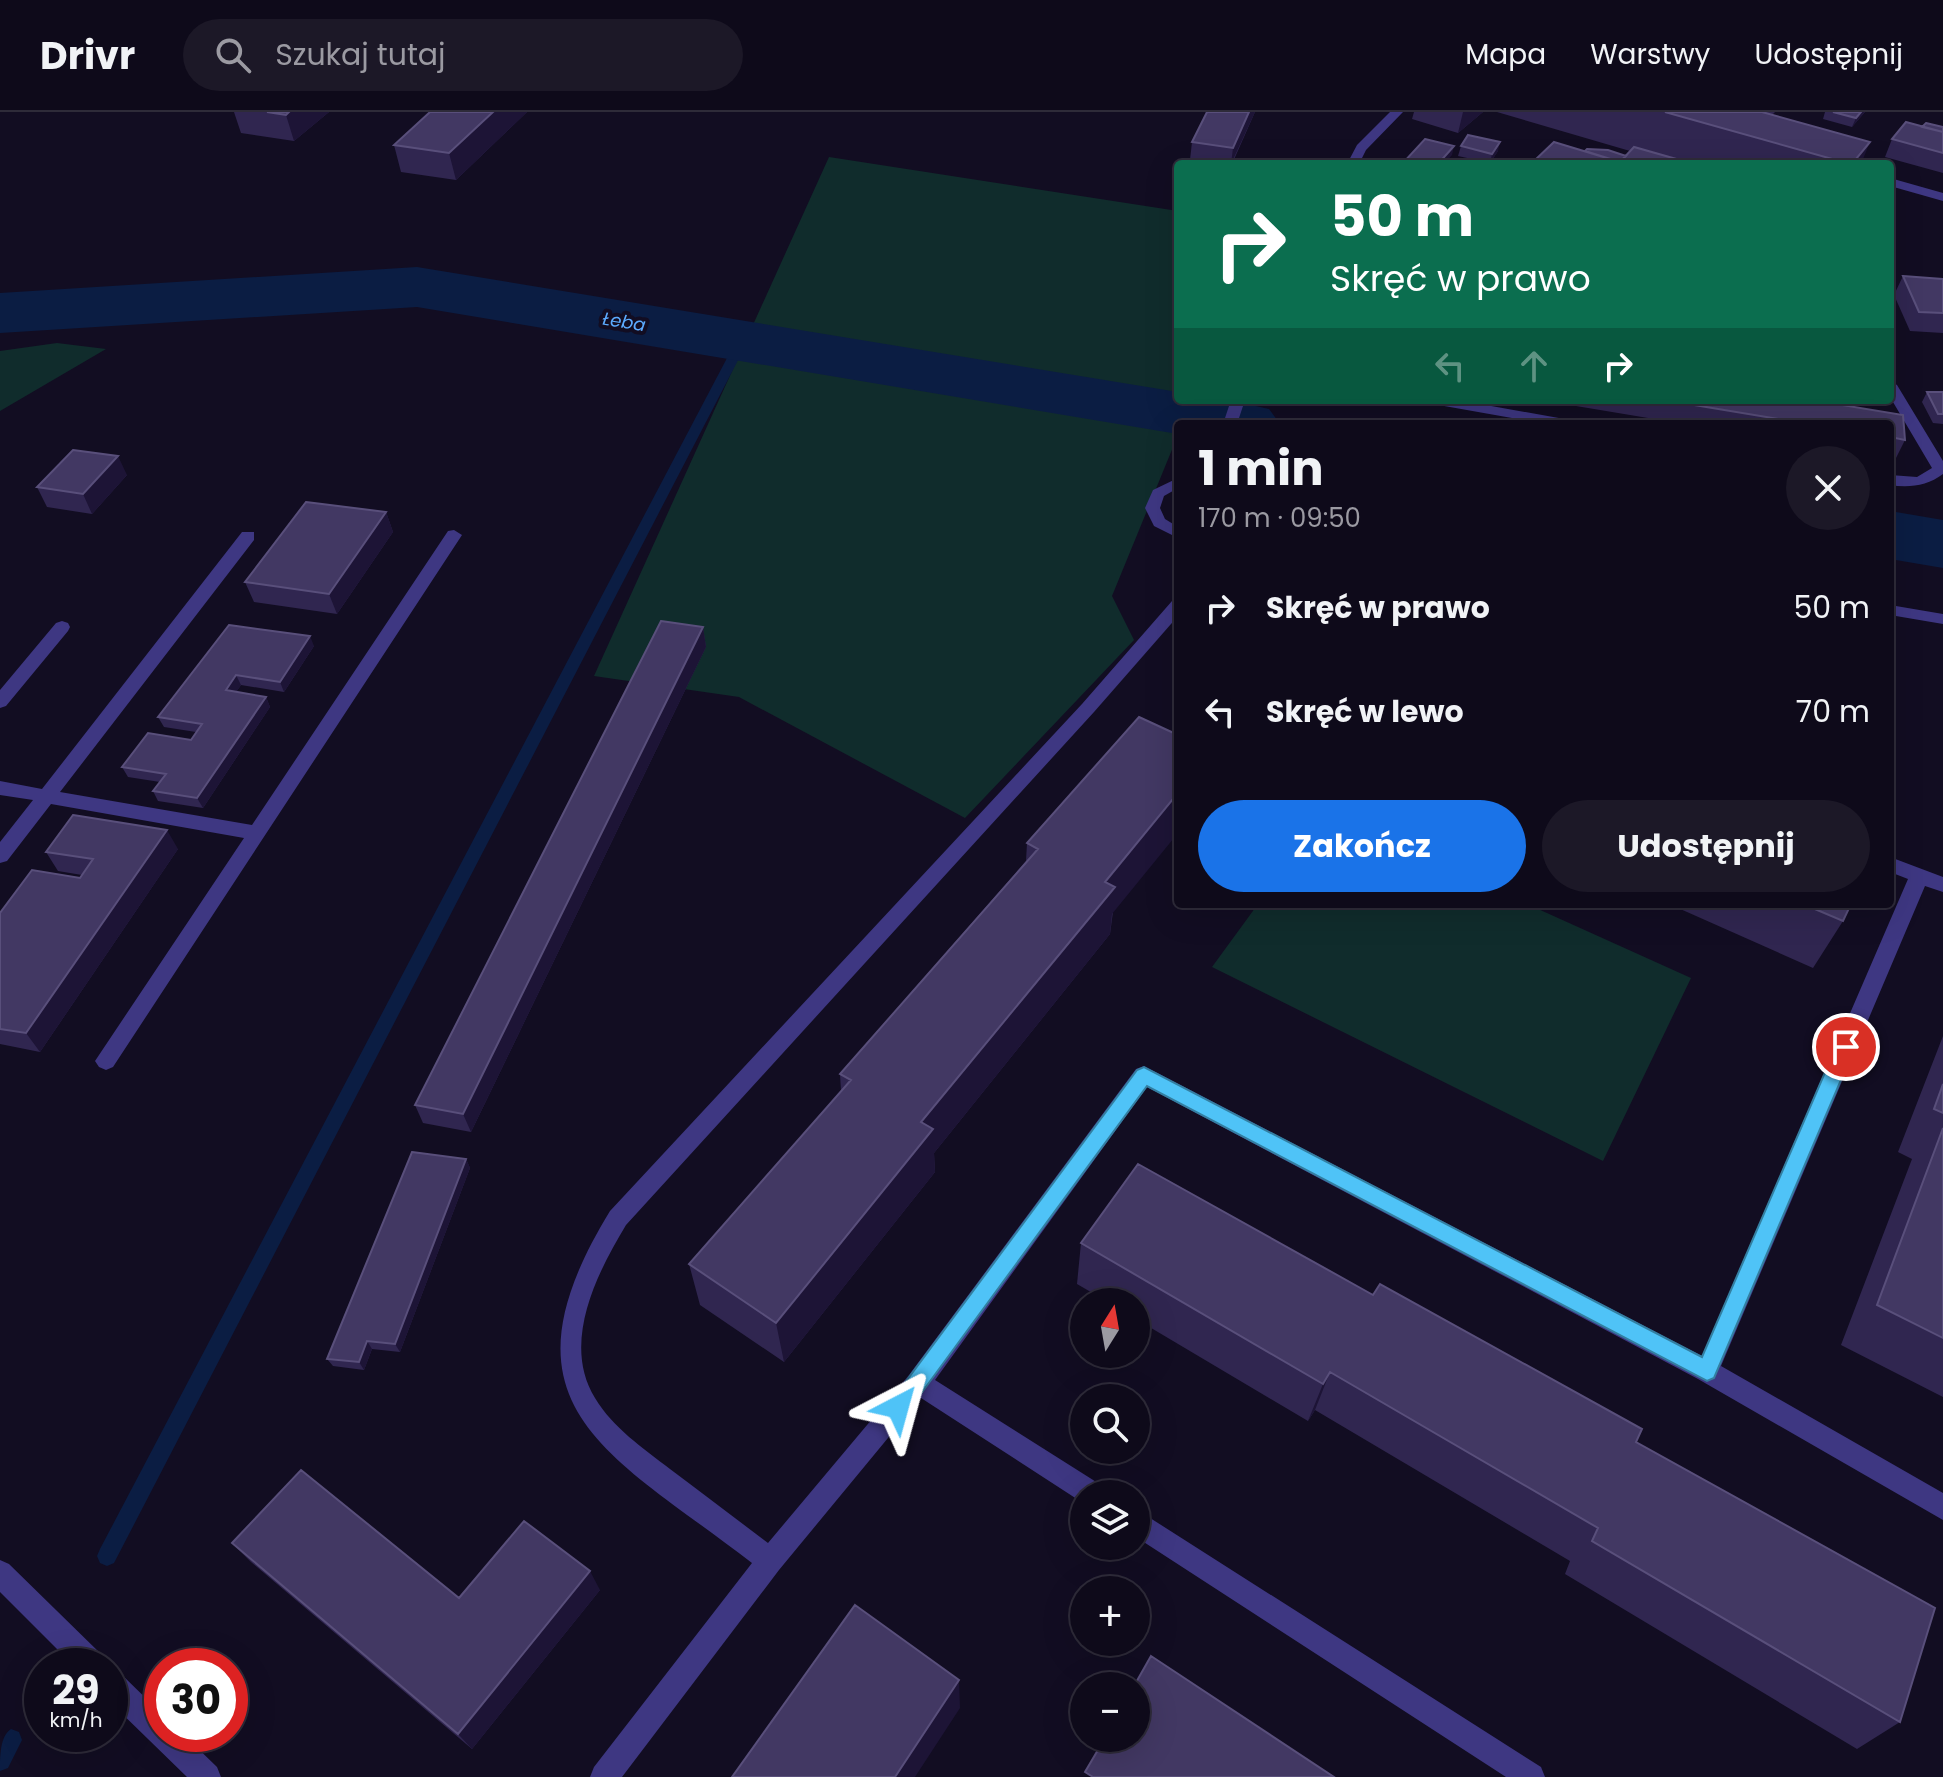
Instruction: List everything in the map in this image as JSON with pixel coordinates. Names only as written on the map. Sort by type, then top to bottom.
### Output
[{"type":"street","points":[[1355,160],[1361,148],[1397,112]]},
{"type":"street","points":[[1894,184],[1943,197]]},
{"type":"street","points":[[1894,392],[1940,469],[1931,478],[1907,483],[1894,481]]},
{"type":"street","points":[[1456,404],[1547,420]]},
{"type":"street","points":[[1174,485],[1160,491],[1152,500],[1152,512],[1158,523],[1174,531]]},
{"type":"street","points":[[106,1061],[454,535]]},
{"type":"street","points":[[0,856],[248,536]]},
{"type":"street","points":[[770,1561],[631,1455],[602,1428],[582,1400],[571,1370],[569,1331],[578,1295],[594,1255],[618,1218],[643,1190],[1088,708],[1174,610]]},
{"type":"street","points":[[1894,611],[1943,619]]},
{"type":"street","points":[[0,702],[62,627]]},
{"type":"street","points":[[0,788],[255,833]]},
{"type":"street","points":[[1894,866],[1943,885]]},
{"type":"street","points":[[1707,1371],[1919,876]]},
{"type":"street","points":[[604,1777],[770,1561],[918,1383],[1144,1075],[1707,1371],[1943,1507]]},
{"type":"street","points":[[918,1383],[1070,1480]]},
{"type":"street","points":[[1150,1531],[1531,1777]]},
{"type":"street","points":[[0,1573],[75,1648]]},
{"type":"street","points":[[128,1700],[207,1777]]},
{"type":"green space","points":[[829,157],[1174,210],[1174,404],[1190,404],[1184,420],[1174,420],[1174,445],[1112,596],[1134,640],[965,818],[739,697],[594,676]]},
{"type":"green space","points":[[57,343],[106,349],[0,411],[0,351]]},
{"type":"green space","points":[[1255,908],[1536,908],[1691,978],[1603,1161],[1212,967]]},
{"type":"building","points":[[430,112],[493,112],[449,153],[394,145]]},
{"type":"building","points":[[1207,112],[1249,112],[1233,148],[1192,142]]},
{"type":"building","points":[[1665,112],[1762,112],[1870,142],[1855,160],[1836,160]]},
{"type":"building","points":[[1833,112],[1861,112],[1856,118]]},
{"type":"building","points":[[1906,122],[1943,132],[1943,153],[1892,139]]},
{"type":"building","points":[[1926,123],[1943,127],[1943,132],[1922,127]]},
{"type":"building","points":[[1468,135],[1500,142],[1492,154],[1461,146]]},
{"type":"building","points":[[1425,139],[1454,146],[1442,160],[1406,160]]},
{"type":"building","points":[[1554,142],[1613,160],[1535,160]]},
{"type":"building","points":[[1634,147],[1680,160],[1622,160]]},
{"type":"building","points":[[1608,150],[1626,156],[1622,160],[1614,160],[1585,151]]},
{"type":"building","points":[[1903,276],[1943,279],[1943,313],[1919,312]]},
{"type":"building","points":[[1927,392],[1943,392],[1943,414],[1938,414]]},
{"type":"building","points":[[1688,404],[1836,404],[1903,415],[1905,440],[1894,438],[1894,420],[1785,420]]},
{"type":"building","points":[[73,450],[118,456],[83,494],[37,487]]},
{"type":"building","points":[[306,502],[386,512],[329,594],[245,582]]},
{"type":"building","points":[[661,621],[703,627],[463,1114],[415,1105]]},
{"type":"building","points":[[229,625],[310,636],[280,682],[236,675],[226,690],[266,697],[197,798],[153,791],[166,774],[122,767],[148,733],[191,740],[202,724],[158,717]]},
{"type":"building","points":[[1139,717],[1174,733],[1174,798],[1105,882],[1115,887],[921,1122],[933,1129],[776,1323],[689,1264],[851,1080],[840,1074],[1038,849],[1027,843]]},
{"type":"building","points":[[73,815],[167,830],[26,1033],[0,1029],[0,913],[32,870],[80,878],[93,859],[46,852]]},
{"type":"building","points":[[1812,908],[1849,908],[1843,921]]},
{"type":"building","points":[[1943,1084],[1943,1113],[1934,1109]]},
{"type":"building","points":[[1943,1128],[1943,1338],[1877,1305]]},
{"type":"building","points":[[412,1152],[466,1159],[395,1344],[367,1341],[359,1362],[327,1359]]},
{"type":"building","points":[[1138,1164],[1373,1295],[1380,1284],[1642,1429],[1636,1442],[1935,1608],[1900,1722],[1592,1541],[1598,1528],[1330,1372],[1323,1384],[1081,1243]]},
{"type":"building","points":[[301,1470],[459,1598],[524,1521],[590,1571],[458,1734],[232,1543]]},
{"type":"building","points":[[855,1605],[959,1680],[895,1777],[732,1777]]},
{"type":"building","points":[[1151,1656],[1334,1777],[1093,1777],[1085,1772],[1097,1752],[1150,1752],[1150,1672],[1142,1672]]},
{"type":"waterway","name":"Łeba","points":[[0,313],[417,287],[1220,420]]},
{"type":"waterway","points":[[107,1556],[742,341]]},
{"type":"waterway","name":"Łeba","points":[[1894,536],[1943,544]]},
{"type":"waterway","points":[[0,1760],[11,1740]]},
{"type":"route","points":[[898,1407],[1144,1075],[1707,1371],[1846,1047]]}]
